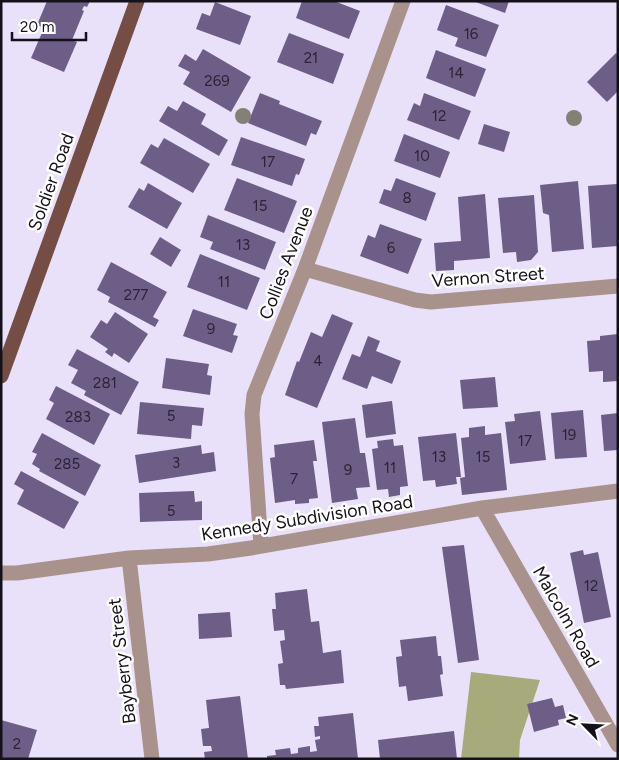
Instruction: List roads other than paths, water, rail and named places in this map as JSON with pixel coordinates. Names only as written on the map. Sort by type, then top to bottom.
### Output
[{"type":"main road","name":"Soldier Road","points":[[1,376],[136,1]]},
{"type":"street","name":"Collies Avenue","points":[[261,546],[252,404],[257,386],[305,269],[403,1]]},
{"type":"street","name":"Vernon Street","points":[[305,269],[406,298],[431,302],[618,286]]},
{"type":"street","name":"Kennedy Subdivision Road","points":[[1,573],[23,572],[128,558],[208,554],[482,508],[618,491]]},
{"type":"street","name":"Malcolm Road","points":[[482,508],[618,745]]},
{"type":"street","name":"Bayberry Street","points":[[128,558],[152,759]]}]
